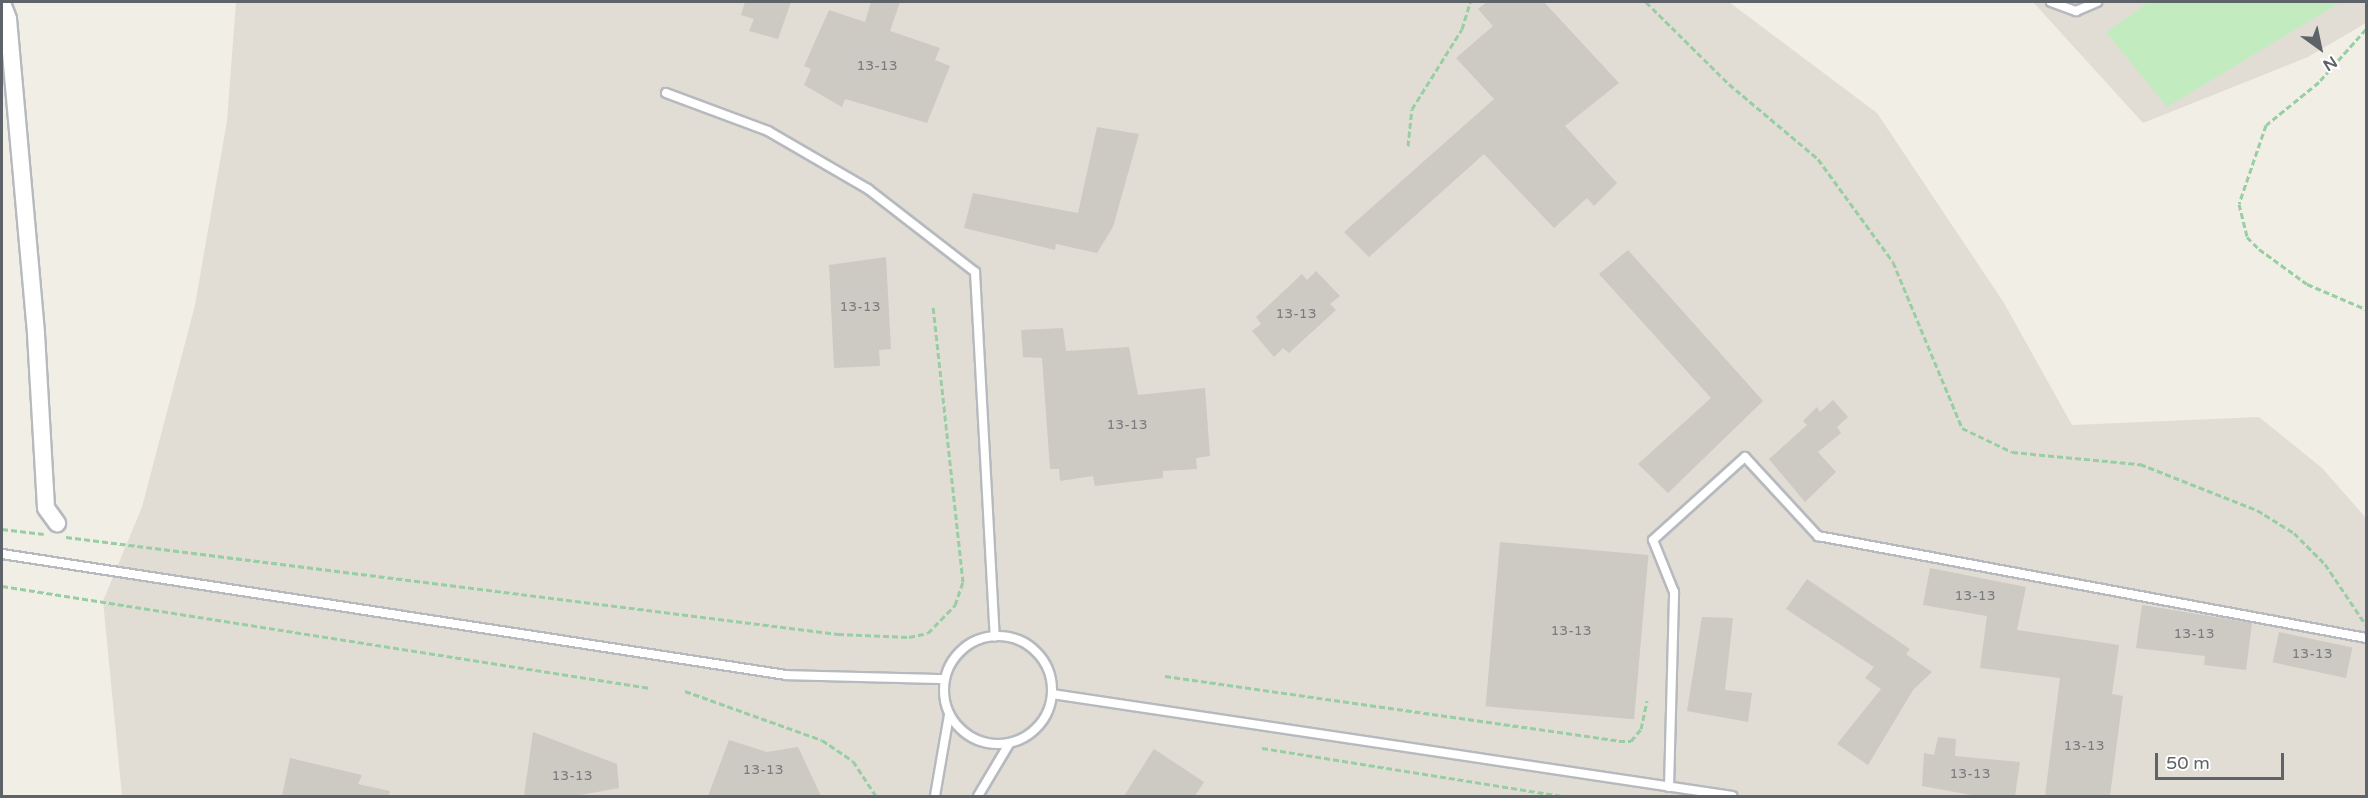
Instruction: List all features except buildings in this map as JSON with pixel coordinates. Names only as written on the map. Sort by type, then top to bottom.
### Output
[{"type":"street","points":[[2,3],[8,19],[36,334],[46,508],[55,532]]},
{"type":"lane","points":[[2052,2],[2076,10],[2097,2]]},
{"type":"lane","points":[[666,93],[788,142],[868,189],[975,272],[995,636]]},
{"type":"lane","points":[[1669,787],[1674,592],[1653,540],[1745,457],[1818,536],[2367,638]]},
{"type":"lane","points":[[2,554],[786,675],[944,679]]},
{"type":"lane","points":[[935,796],[949,715],[944,679],[965,647],[995,636],[1032,648],[1050,675],[1052,694],[1040,725],[1009,744],[978,796]]},
{"type":"lane","points":[[1052,694],[1732,796]]},
{"type":"lane","points":[[949,715],[974,740],[1009,744]]},
{"type":"path","points":[[1407,146],[1412,109],[1462,29],[1470,2]]},
{"type":"path","points":[[1646,2],[1729,84],[1818,159],[1893,262],[1962,428],[2012,452],[2140,464],[2257,510],[2294,533],[2325,564],[2367,627]]},
{"type":"path","points":[[2367,29],[2319,82],[2266,125],[2239,204],[2247,237],[2259,249],[2307,284],[2367,309]]},
{"type":"path","points":[[2,529],[55,532],[838,634],[919,635],[955,605],[963,582],[933,306]]},
{"type":"path","points":[[2,586],[650,688]]},
{"type":"path","points":[[1165,676],[1619,741],[1631,741],[1641,729],[1647,701]]},
{"type":"path","points":[[685,691],[822,740],[853,761],[876,796]]},
{"type":"path","points":[[1262,748],[1562,796]]},
{"type":"shaded area","points":[[236,2],[1729,2],[1877,113],[2004,303],[2072,425],[2259,417],[2322,468],[2366,518],[2366,796],[122,796],[103,601],[142,507],[195,305],[227,121]]},
{"type":"shaded area","points":[[2033,2],[2366,2],[2366,23],[2308,57],[2143,123]]},
{"type":"green space","points":[[2149,2],[2341,2],[2167,107],[2106,32]]}]
